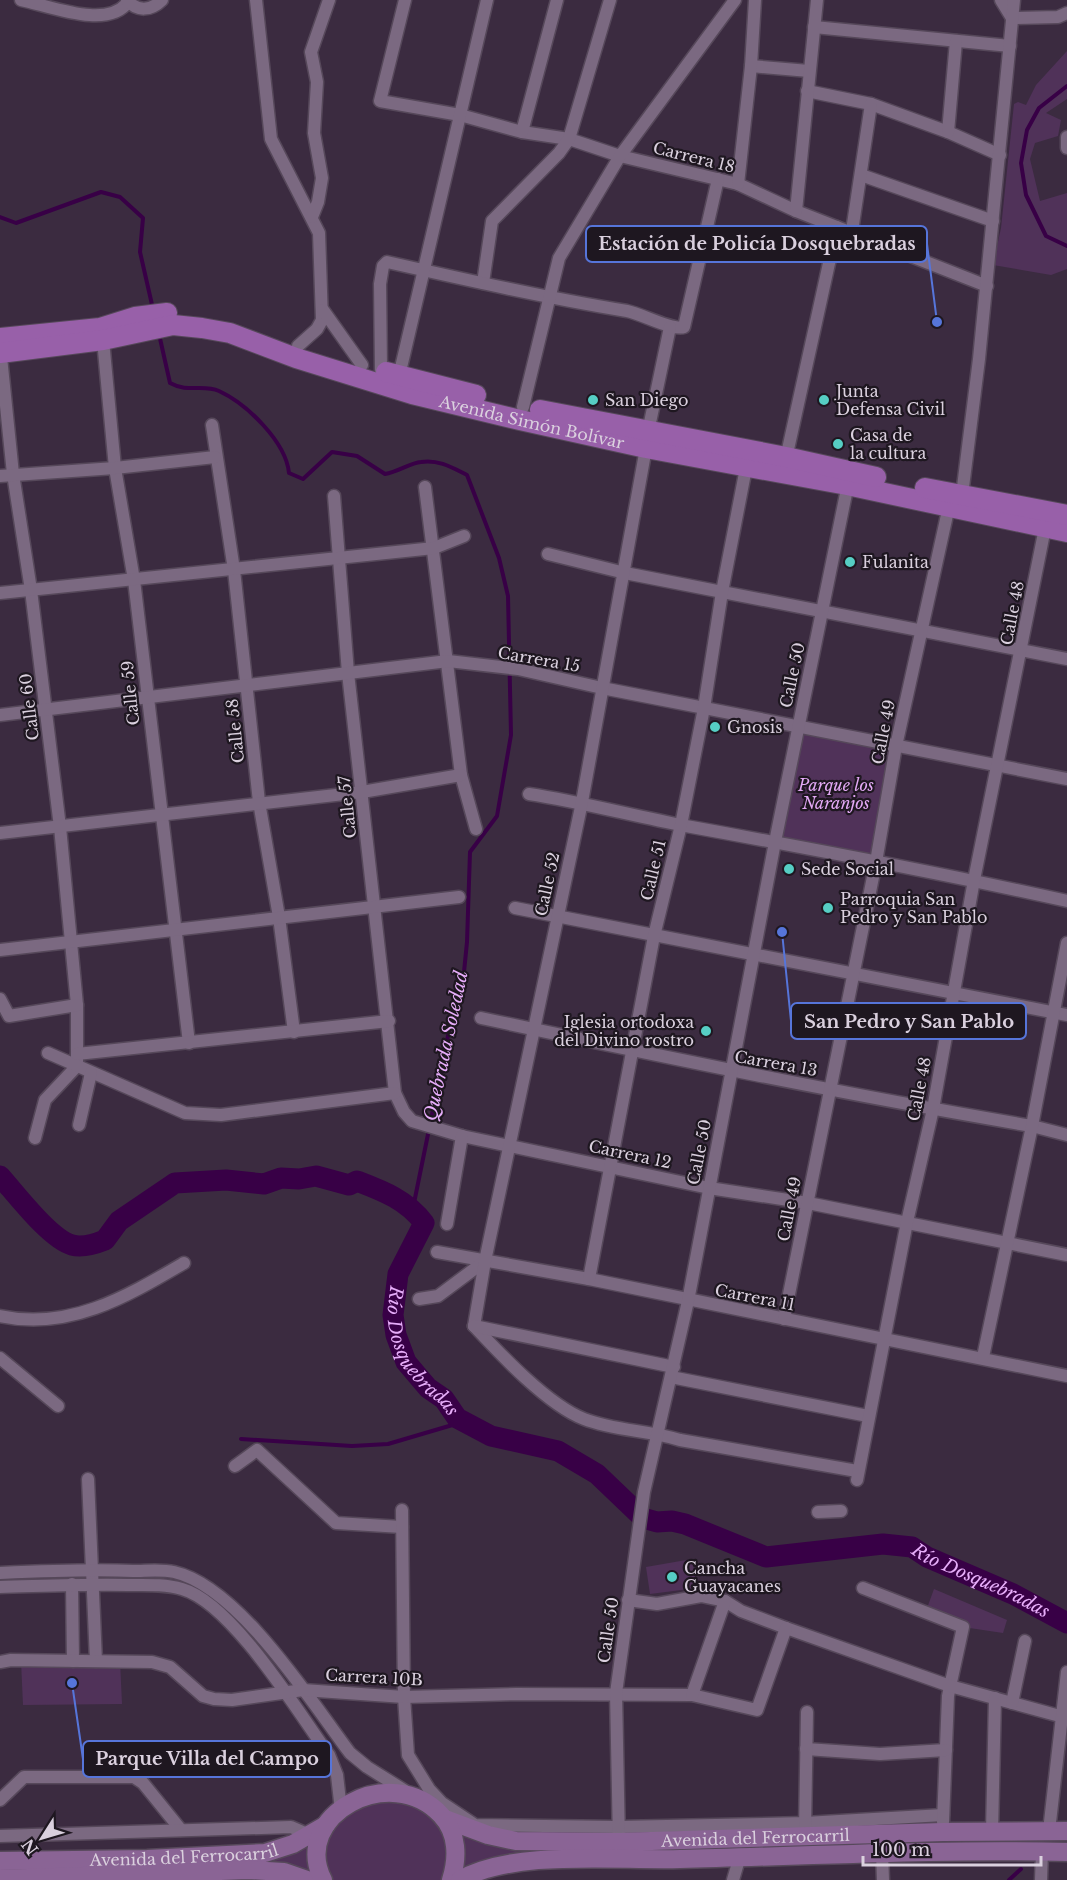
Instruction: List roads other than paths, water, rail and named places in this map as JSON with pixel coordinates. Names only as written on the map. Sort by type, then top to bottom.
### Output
[{"type":"main road","name":"Avenida Simón Bolívar","points":[[0,348],[100,328],[174,319],[233,324],[390,373],[746,468],[785,466]]},
{"type":"main road","name":"Avenida Simón Bolívar","points":[[174,319],[230,333],[412,394],[956,500],[1067,515]]},
{"type":"main road","name":"Avenida Simón Bolívar","points":[[0,348],[103,340],[136,324]]},
{"type":"main road","name":"Avenida Simón Bolívar","points":[[956,500],[1045,528],[1067,532]]},
{"type":"main road","name":"Avenida del Ferrocarril","points":[[0,1861],[147,1859],[265,1853],[312,1836],[341,1810],[356,1800],[373,1794],[409,1793],[429,1804],[455,1825],[509,1840],[943,1823],[992,1832],[1058,1831]]},
{"type":"main road","points":[[446,1819],[453,1835],[456,1853],[451,1880]]},
{"type":"main road","points":[[323,1880],[318,1866],[317,1848],[326,1825]]},
{"type":"main road","name":"Avenida del Ferrocarril","points":[[460,1880],[489,1868],[516,1862],[882,1853],[1067,1852]]},
{"type":"main road","name":"Avenida del Ferrocarril","points":[[0,1879],[259,1870],[284,1872],[307,1880]]},
{"type":"street","points":[[21,0],[102,16],[122,11],[127,1],[142,9],[157,5],[162,0]]},
{"type":"street","points":[[256,0],[271,139],[319,233],[322,310],[317,329],[298,346]]},
{"type":"street","points":[[312,217],[318,202],[322,178],[314,133],[317,82],[312,52],[328,0]]},
{"type":"street","name":"Carrera 18","points":[[405,0],[380,101],[460,116],[522,132],[569,139],[620,156],[738,184],[796,211],[852,231],[987,286]]},
{"type":"street","points":[[390,373],[424,270],[487,0]]},
{"type":"street","points":[[522,132],[557,0]]},
{"type":"street","points":[[483,283],[492,221],[559,153],[569,139],[610,0]]},
{"type":"street","points":[[523,407],[559,258],[620,156],[735,0]]},
{"type":"street","points":[[738,184],[751,66],[755,0]]},
{"type":"street","points":[[796,211],[817,0]]},
{"type":"street","points":[[1001,0],[1012,18],[1058,17],[1067,13]]},
{"type":"street","name":"Calle 49","points":[[784,1319],[851,974],[876,862],[896,746],[921,631],[956,500],[987,286],[1014,0]]},
{"type":"street","points":[[813,27],[1011,46]]},
{"type":"street","points":[[948,132],[956,41]]},
{"type":"street","points":[[751,66],[809,71]]},
{"type":"street","points":[[807,91],[871,104],[948,132],[1000,155]]},
{"type":"street","points":[[852,231],[871,104]]},
{"type":"street","points":[[861,175],[993,221]]},
{"type":"street","points":[[390,373],[380,284],[383,266],[387,262],[548,299],[641,313],[670,327],[684,327],[718,179]]},
{"type":"street","points":[[785,466],[837,227]]},
{"type":"street","points":[[322,310],[362,365]]},
{"type":"street","name":"Calle 52","points":[[474,1326],[485,1261],[512,1145],[557,915],[582,802],[602,688],[626,573],[647,440],[670,327]]},
{"type":"street","name":"Calle 59","points":[[103,340],[116,468],[134,580],[189,1043]]},
{"type":"street","name":"Calle 60","points":[[0,348],[13,474],[31,591],[60,827],[77,1005],[77,1060]]},
{"type":"street","name":"Calle 58","points":[[212,425],[215,457],[234,570],[259,802],[279,917],[294,1032]]},
{"type":"street","points":[[0,476],[116,468],[215,457]]},
{"type":"street","name":"Calle 51","points":[[589,1279],[608,1167],[634,1049],[654,936],[681,825],[704,708],[722,592],[746,468]]},
{"type":"street","name":"Calle 50","points":[[618,1835],[616,1693],[644,1492],[688,1301],[753,954],[849,479]]},
{"type":"street","points":[[425,488],[461,775],[476,829]]},
{"type":"street","name":"Calle 57","points":[[334,496],[348,673],[389,1021],[395,1093],[404,1112]]},
{"type":"street","name":"Calle 48","points":[[658,1433],[680,1440],[857,1476],[907,1222],[933,1110],[974,880],[1045,528]]},
{"type":"street","points":[[0,593],[434,548],[464,536]]},
{"type":"street","points":[[548,554],[626,573],[1067,659]]},
{"type":"street","name":"Carrera 15","points":[[0,715],[448,661],[518,669],[602,688],[1067,779]]},
{"type":"street","points":[[0,833],[362,792],[461,775]]},
{"type":"street","points":[[529,794],[582,802],[681,825],[974,880],[1067,901]]},
{"type":"street","points":[[0,950],[174,928],[459,897]]},
{"type":"street","points":[[515,908],[1067,1015]]},
{"type":"street","points":[[983,1358],[1032,1126],[1067,943]]},
{"type":"street","points":[[0,999],[9,1016],[77,1005]]},
{"type":"street","name":"Carrera 13","points":[[481,1018],[634,1049],[731,1072],[1032,1126],[1067,1135]]},
{"type":"street","points":[[48,1053],[77,1060],[189,1043],[389,1021]]},
{"type":"street","points":[[77,1060],[91,1073],[185,1113],[201,1115],[221,1115],[395,1093]]},
{"type":"street","points":[[35,1138],[45,1100],[77,1060]]},
{"type":"street","points":[[79,1125],[91,1073]]},
{"type":"street","name":"Carrera 12","points":[[404,1112],[412,1121],[422,1126],[462,1136],[709,1188],[808,1203],[1067,1255]]},
{"type":"street","points":[[447,1224],[462,1136]]},
{"type":"street","name":"Carrera 11","points":[[437,1252],[589,1279],[688,1301],[1067,1376]]},
{"type":"street","points":[[419,1299],[438,1296],[485,1261]]},
{"type":"street","points":[[0,1316],[30,1320],[87,1312],[123,1299],[184,1263]]},
{"type":"street","points":[[474,1326],[868,1416]]},
{"type":"street","points":[[474,1326],[511,1364],[569,1412],[609,1426],[658,1433]]},
{"type":"street","points":[[0,1358],[58,1406]]},
{"type":"street","points":[[235,1466],[256,1450],[336,1523],[402,1527]]},
{"type":"street","points":[[88,1479],[96,1661]]},
{"type":"street","points":[[402,1510],[404,1698],[408,1755],[417,1772],[442,1803],[475,1825],[618,1835]]},
{"type":"street","points":[[818,1512],[841,1511]]},
{"type":"street","points":[[0,1573],[93,1570],[173,1572],[195,1579],[217,1593],[261,1636],[350,1753],[367,1767],[409,1793]]},
{"type":"street","points":[[72,1584],[73,1661]]},
{"type":"street","points":[[0,1587],[72,1584],[167,1586],[185,1589],[209,1603],[248,1643],[334,1763],[341,1810]]},
{"type":"street","points":[[863,1588],[963,1627],[950,1686],[943,1823]]},
{"type":"street","points":[[209,1603],[217,1593]]},
{"type":"street","points":[[628,1600],[657,1604],[701,1596],[725,1600],[741,1611],[950,1686],[1064,1717]]},
{"type":"street","points":[[692,1695],[725,1600]]},
{"type":"street","name":"Carrera 10B","points":[[0,1662],[162,1663],[170,1667],[203,1696],[214,1699],[232,1700],[303,1690],[404,1698],[616,1693],[692,1695],[757,1710],[786,1628]]},
{"type":"street","points":[[1012,1703],[1025,1641]]},
{"type":"street","points":[[1058,1831],[1067,1671]]},
{"type":"street","points":[[992,1832],[995,1698]]},
{"type":"street","points":[[805,1830],[807,1712]]},
{"type":"street","points":[[806,1749],[880,1754],[946,1750]]},
{"type":"street","points":[[0,1800],[24,1777],[134,1777],[143,1783],[181,1830]]},
{"type":"street","points":[[0,1836],[291,1827],[312,1836]]},
{"type":"street","points":[[1041,1880],[1042,1851]]},
{"type":"street","points":[[882,1853],[883,1880]]},
{"type":"street","points":[[733,1880],[740,1856]]},
{"type":"waterway","points":[[1067,86],[1039,108],[1027,130],[1021,163],[1026,195],[1046,236],[1067,246]]},
{"type":"waterway","name":"Quebrada Soledad","points":[[0,217],[16,223],[101,192],[120,197],[143,218],[140,252],[153,309]]},
{"type":"waterway","name":"Quebrada Soledad","points":[[159,334],[170,383],[183,387],[219,391],[253,414],[281,449],[289,473],[303,479],[332,452],[357,456],[385,474],[427,461],[445,465],[467,475],[499,558],[508,596],[511,735],[497,816],[470,852],[467,942],[463,982],[450,1026],[413,1208]]},
{"type":"waterway","name":"Río Dosquebradas","points":[[0,1176],[54,1234],[63,1241],[80,1246],[105,1240],[119,1221],[175,1183],[226,1180],[264,1184],[281,1178],[299,1179],[316,1176],[349,1185],[357,1181],[402,1202],[424,1223],[398,1274],[393,1315],[396,1335],[406,1362],[428,1388],[444,1399],[457,1418],[491,1436],[558,1451],[597,1474],[643,1518],[657,1522],[672,1521],[685,1524],[766,1557],[883,1544],[912,1547],[927,1557],[1013,1594],[1067,1623]]},
{"type":"waterway","points":[[241,1439],[352,1446],[388,1444],[466,1421]]},
{"type":"waterway","points":[[1009,1880],[1021,1869]]},
{"type":"place","name":"Estación de Policía Dosquebradas","points":[[937,322]]},
{"type":"place","name":"San Diego","points":[[593,400]]},
{"type":"place","name":"Junta Defensa Civil","points":[[824,400]]},
{"type":"place","name":"Casa de la cultura","points":[[838,444]]},
{"type":"place","name":"Fulanita","points":[[850,562]]},
{"type":"place","name":"Gnosis","points":[[715,727]]},
{"type":"place","name":"Sede Social","points":[[789,869]]},
{"type":"place","name":"Parroquia San Pedro y San Pablo","points":[[828,908]]},
{"type":"place","name":"San Pedro y San Pablo","points":[[782,932]]},
{"type":"place","name":"Iglesia ortodoxa del Divino rostro","points":[[706,1031]]},
{"type":"place","name":"Cancha Guayacanes","points":[[672,1577]]},
{"type":"place","name":"Parque Villa del Campo","points":[[72,1683]]},
{"type":"park label","name":"Parque los Naranjos","points":[[836,794]]}]
